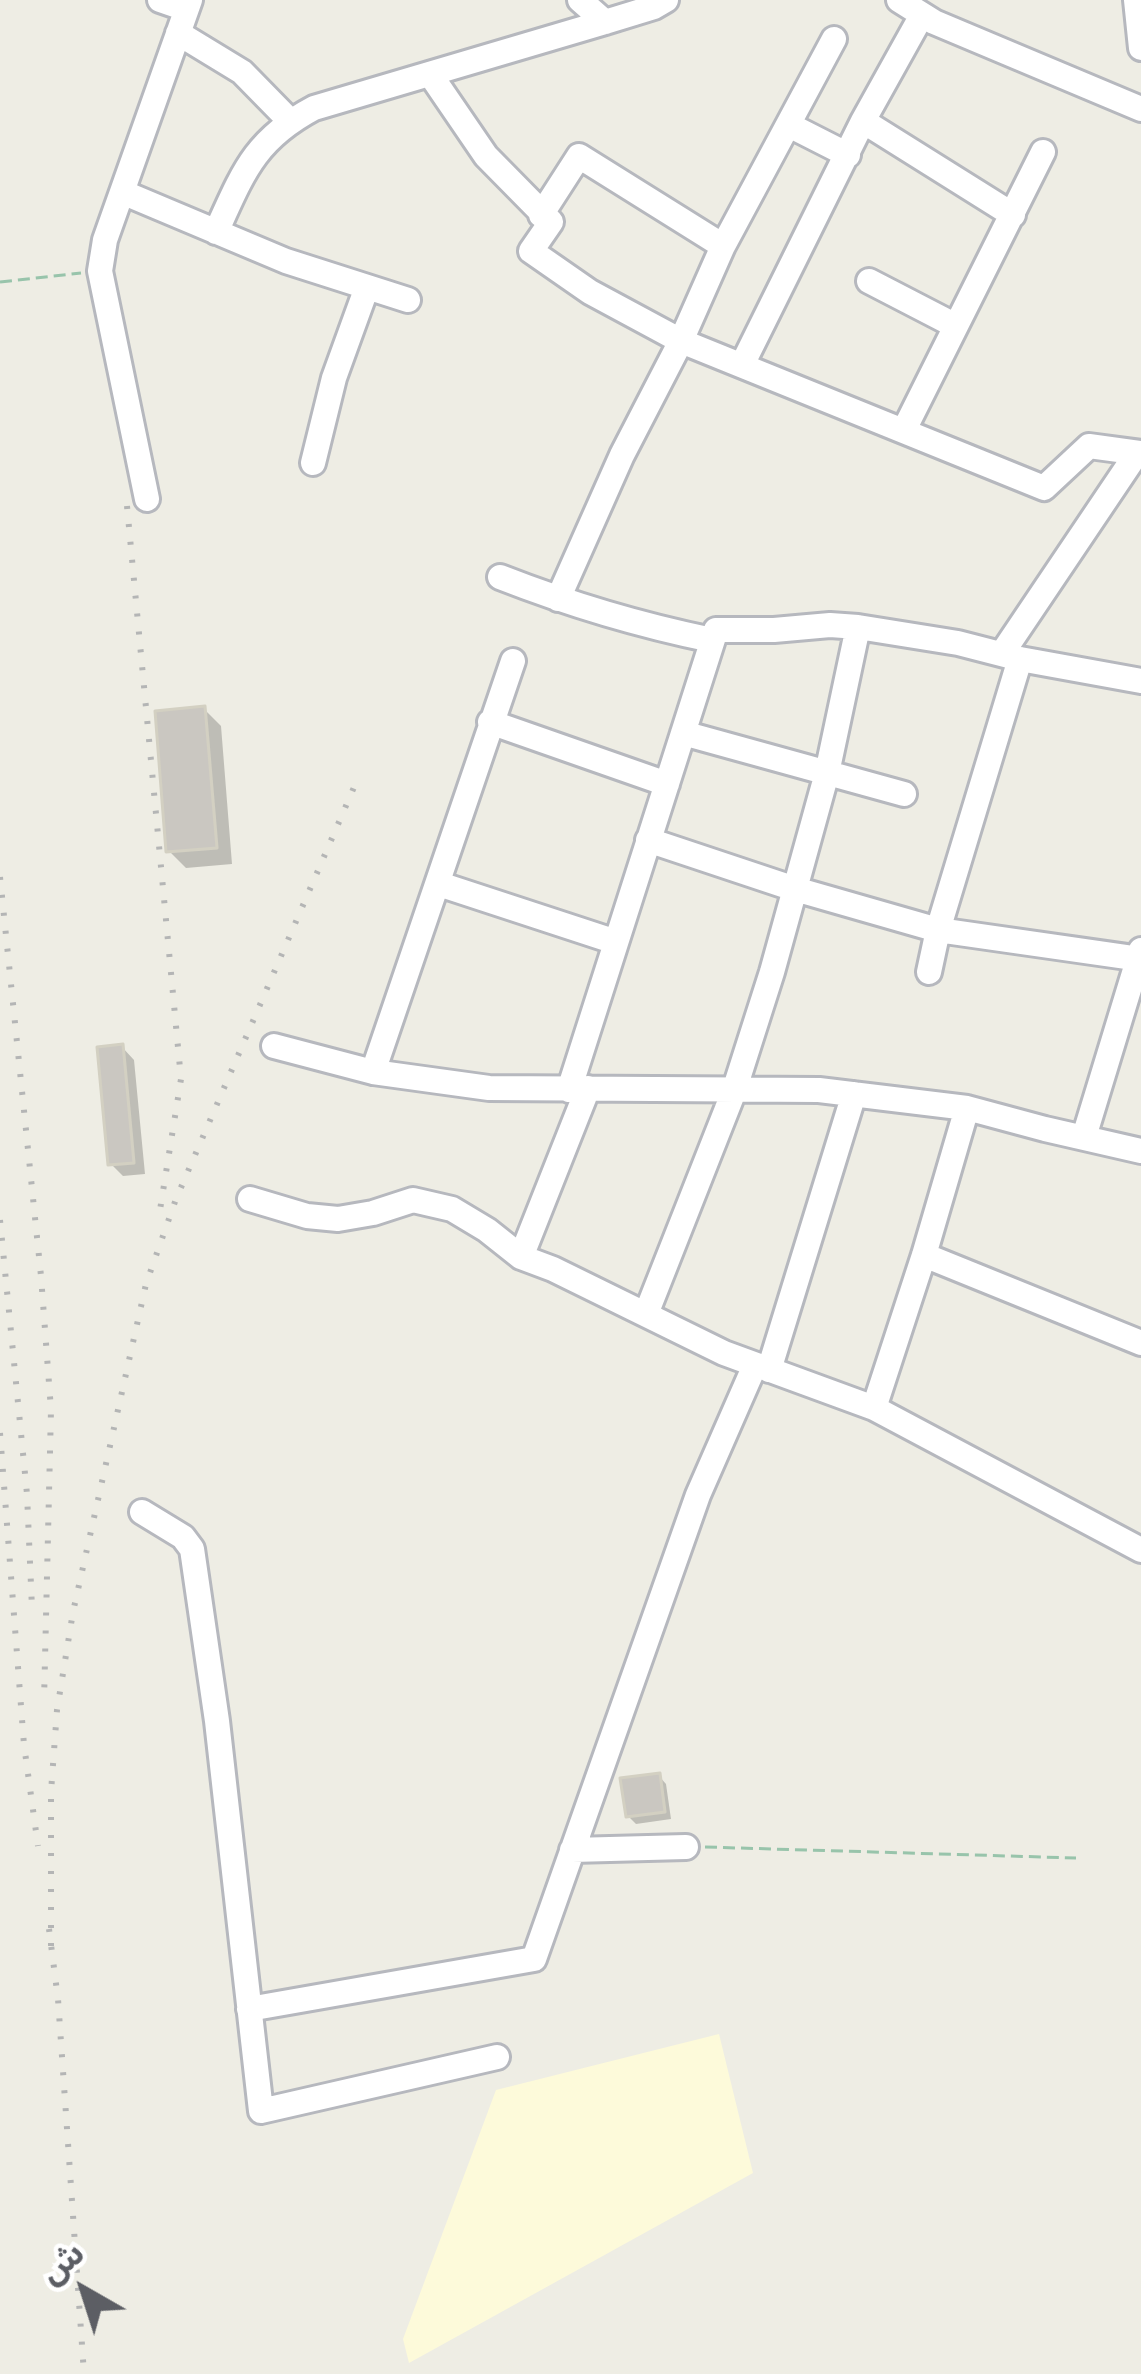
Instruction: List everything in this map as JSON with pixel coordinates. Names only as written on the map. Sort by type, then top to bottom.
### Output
[{"type":"street","points":[[160,0],[185,14],[290,121]]},
{"type":"street","points":[[580,0],[605,22]]},
{"type":"street","points":[[216,232],[246,167],[264,143],[314,108],[666,0]]},
{"type":"street","points":[[899,0],[922,15],[1141,109]]},
{"type":"street","points":[[1136,0],[1141,48]]},
{"type":"street","points":[[146,499],[100,271],[105,240],[185,14]]},
{"type":"street","points":[[742,365],[863,121],[922,15]]},
{"type":"street","points":[[558,599],[723,246],[834,39]]},
{"type":"street","points":[[430,74],[486,156],[551,222],[531,250],[590,292],[681,341],[1044,488],[1089,446],[1139,453],[1012,655],[928,972]]},
{"type":"street","points":[[863,121],[1012,214]]},
{"type":"street","points":[[789,125],[848,155]]},
{"type":"street","points":[[904,430],[1043,152]]},
{"type":"street","points":[[541,214],[579,157],[723,246]]},
{"type":"street","points":[[122,192],[286,261],[408,300]]},
{"type":"street","points":[[869,281],[956,326]]},
{"type":"street","points":[[313,463],[334,378],[367,287]]},
{"type":"street","points":[[500,577],[645,626],[712,640],[716,630]]},
{"type":"street","points":[[716,630],[858,626],[1141,681]]},
{"type":"street","points":[[646,1314],[734,1091],[772,972],[827,772],[858,626]]},
{"type":"street","points":[[520,1257],[579,1089],[616,942],[716,630]]},
{"type":"street","points":[[373,1072],[513,661]]},
{"type":"street","points":[[490,722],[667,784]]},
{"type":"street","points":[[683,733],[904,794]]},
{"type":"street","points":[[648,840],[938,930],[1140,956],[1084,1137]]},
{"type":"street","points":[[439,884],[616,942]]},
{"type":"street","points":[[274,1046],[373,1072],[489,1088],[854,1094],[967,1108],[1141,1151]]},
{"type":"street","points":[[249,2009],[534,1959],[698,1495],[762,1367],[854,1094]]},
{"type":"street","points":[[874,1408],[967,1108]]},
{"type":"street","points":[[250,1198],[307,1216],[338,1219],[373,1214],[413,1200],[452,1209],[520,1257],[554,1269],[724,1353],[874,1408],[1141,1550]]},
{"type":"street","points":[[924,1256],[1141,1342]]},
{"type":"street","points":[[142,1512],[183,1537],[192,1549],[218,1721],[261,2111],[497,2057]]},
{"type":"street","points":[[572,1850],[686,1847]]},
{"type":"path","points":[[0,282],[62,276]]},
{"type":"path","points":[[686,1847],[1076,1858]]},
{"type":"shaded area","points":[[719,2034],[753,2173],[409,2363],[403,2339],[496,2090]]},
{"type":"building","points":[[205,706],[217,848],[166,852],[155,711]]},
{"type":"building","points":[[123,1044],[134,1163],[108,1165],[97,1047]]},
{"type":"building","points":[[660,1773],[665,1812],[626,1817],[620,1778]]},
{"type":"railway","points":[[127,506],[181,1079],[160,1210]]},
{"type":"railway","points":[[51,1946],[51,1792],[57,1710],[73,1612],[146,1284],[176,1199],[358,778]]},
{"type":"railway","points":[[0,877],[51,1410],[44,1701]]},
{"type":"railway","points":[[0,1220],[27,1494],[32,1608]]},
{"type":"railway","points":[[0,1433],[24,1745],[38,1846]]},
{"type":"railway","points":[[49,1929],[84,2374]]}]
